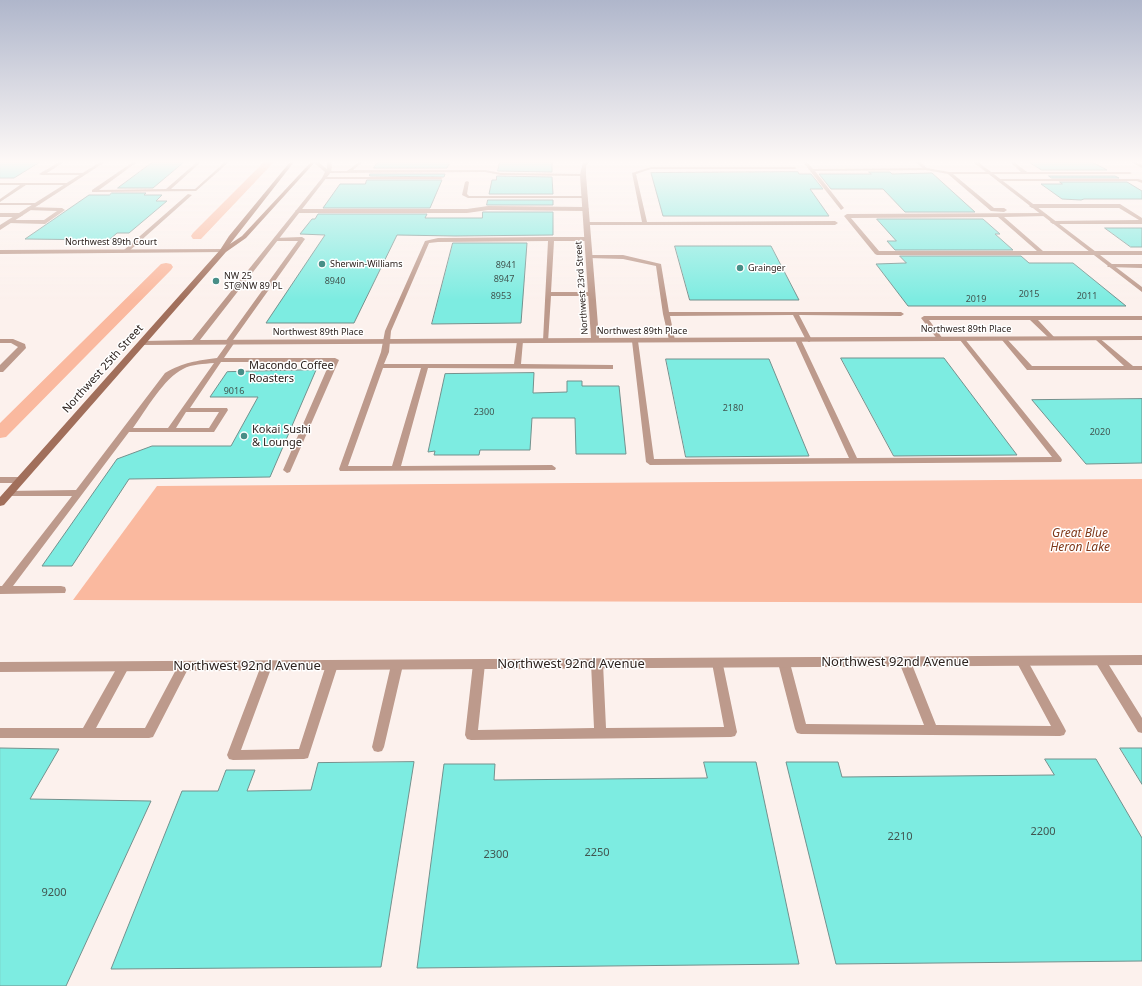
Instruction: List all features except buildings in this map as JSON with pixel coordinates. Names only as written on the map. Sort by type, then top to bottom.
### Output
[{"type":"main road","name":"Northwest 25th Street","points":[[0,503],[223,251],[231,237],[255,208]]},
{"type":"main road","name":"Northwest 25th Street","points":[[223,251],[244,237],[271,208]]},
{"type":"street","points":[[194,343],[300,208]]},
{"type":"street","points":[[1035,208],[1142,290]]},
{"type":"street","points":[[0,228],[29,209]]},
{"type":"street","name":"Northwest 23rd Street","points":[[586,209],[595,341]]},
{"type":"street","name":"Northwest 89th Court","points":[[0,252],[223,251]]},
{"type":"street","name":"Northwest 89th Place","points":[[143,342],[194,343],[1142,338]]},
{"type":"street","points":[[0,341],[16,342],[22,346],[22,348],[0,370]]},
{"type":"street","points":[[0,480],[20,480]]},
{"type":"street","name":"Northwest 92nd Avenue","points":[[0,667],[1142,660]]},
{"type":"lane","points":[[126,251],[175,208]]},
{"type":"lane","points":[[298,211],[467,211],[488,208]]},
{"type":"lane","points":[[489,208],[586,209]]},
{"type":"lane","points":[[642,208],[645,224]]},
{"type":"lane","points":[[991,208],[993,210],[1038,210]]},
{"type":"lane","points":[[1123,208],[1142,221]]},
{"type":"lane","points":[[10,222],[45,222],[62,210],[29,209]]},
{"type":"lane","points":[[0,215],[20,215]]},
{"type":"lane","points":[[999,215],[1042,253]]},
{"type":"lane","points":[[1044,215],[847,216],[877,253],[1142,253]]},
{"type":"lane","points":[[1053,222],[1142,221]]},
{"type":"lane","points":[[587,224],[836,223]]},
{"type":"lane","points":[[170,430],[220,360],[230,342],[302,239],[276,239]]},
{"type":"lane","points":[[546,341],[551,239]]},
{"type":"lane","points":[[552,468],[343,469],[386,352],[388,331],[427,242],[438,240],[588,239]]},
{"type":"lane","points":[[590,257],[623,257],[659,265],[666,314],[672,340]]},
{"type":"lane","points":[[1110,266],[1142,266]]},
{"type":"lane","points":[[548,294],[592,294]]},
{"type":"lane","points":[[796,313],[808,340]]},
{"type":"lane","points":[[666,314],[901,314]]},
{"type":"lane","points":[[940,339],[924,318],[1142,318]]},
{"type":"lane","points":[[1032,318],[1053,339]]},
{"type":"lane","points":[[635,341],[650,462],[1058,460],[962,339]]},
{"type":"lane","points":[[1004,339],[1030,368],[1142,368]]},
{"type":"lane","points":[[1098,339],[1131,368]]},
{"type":"lane","points":[[798,340],[854,461]]},
{"type":"lane","points":[[517,366],[520,341]]},
{"type":"lane","points":[[2,590],[79,493],[168,375],[190,364],[220,360],[335,360],[287,470]]},
{"type":"lane","points":[[380,366],[610,366]]},
{"type":"lane","points":[[396,469],[425,366]]},
{"type":"lane","points":[[127,430],[211,430],[224,410],[184,410]]},
{"type":"lane","points":[[9,493],[79,493]]},
{"type":"lane","points":[[2,590],[61,590]]},
{"type":"lane","points":[[1100,660],[1142,728]]},
{"type":"lane","points":[[784,663],[801,729],[1060,731],[1022,661]]},
{"type":"lane","points":[[905,662],[932,730]]},
{"type":"lane","points":[[479,664],[471,735],[731,732],[718,663]]},
{"type":"lane","points":[[597,664],[600,733]]},
{"type":"lane","points":[[266,666],[234,755],[304,754],[332,665]]},
{"type":"lane","points":[[378,748],[397,665]]},
{"type":"lane","points":[[86,734],[123,667]]},
{"type":"lane","points":[[0,733],[149,733],[182,667]]},
{"type":"water","name":"Great Blue Heron Lake","points":[[1142,479],[1142,603],[73,600],[157,486]]},
{"type":"waterway","points":[[197,236],[224,208]]},
{"type":"waterway","points":[[0,433],[166,267]]},
{"type":"place","name":"Sherwin-Williams","points":[[322,264]]},
{"type":"place","name":"Grainger","points":[[740,268]]},
{"type":"place","name":"NW 25 ST@NW 89 PL","points":[[216,281]]},
{"type":"place","name":"Macondo Coffee Roasters","points":[[241,372]]},
{"type":"place","name":"Kokai Sushi & Lounge","points":[[244,436]]}]
